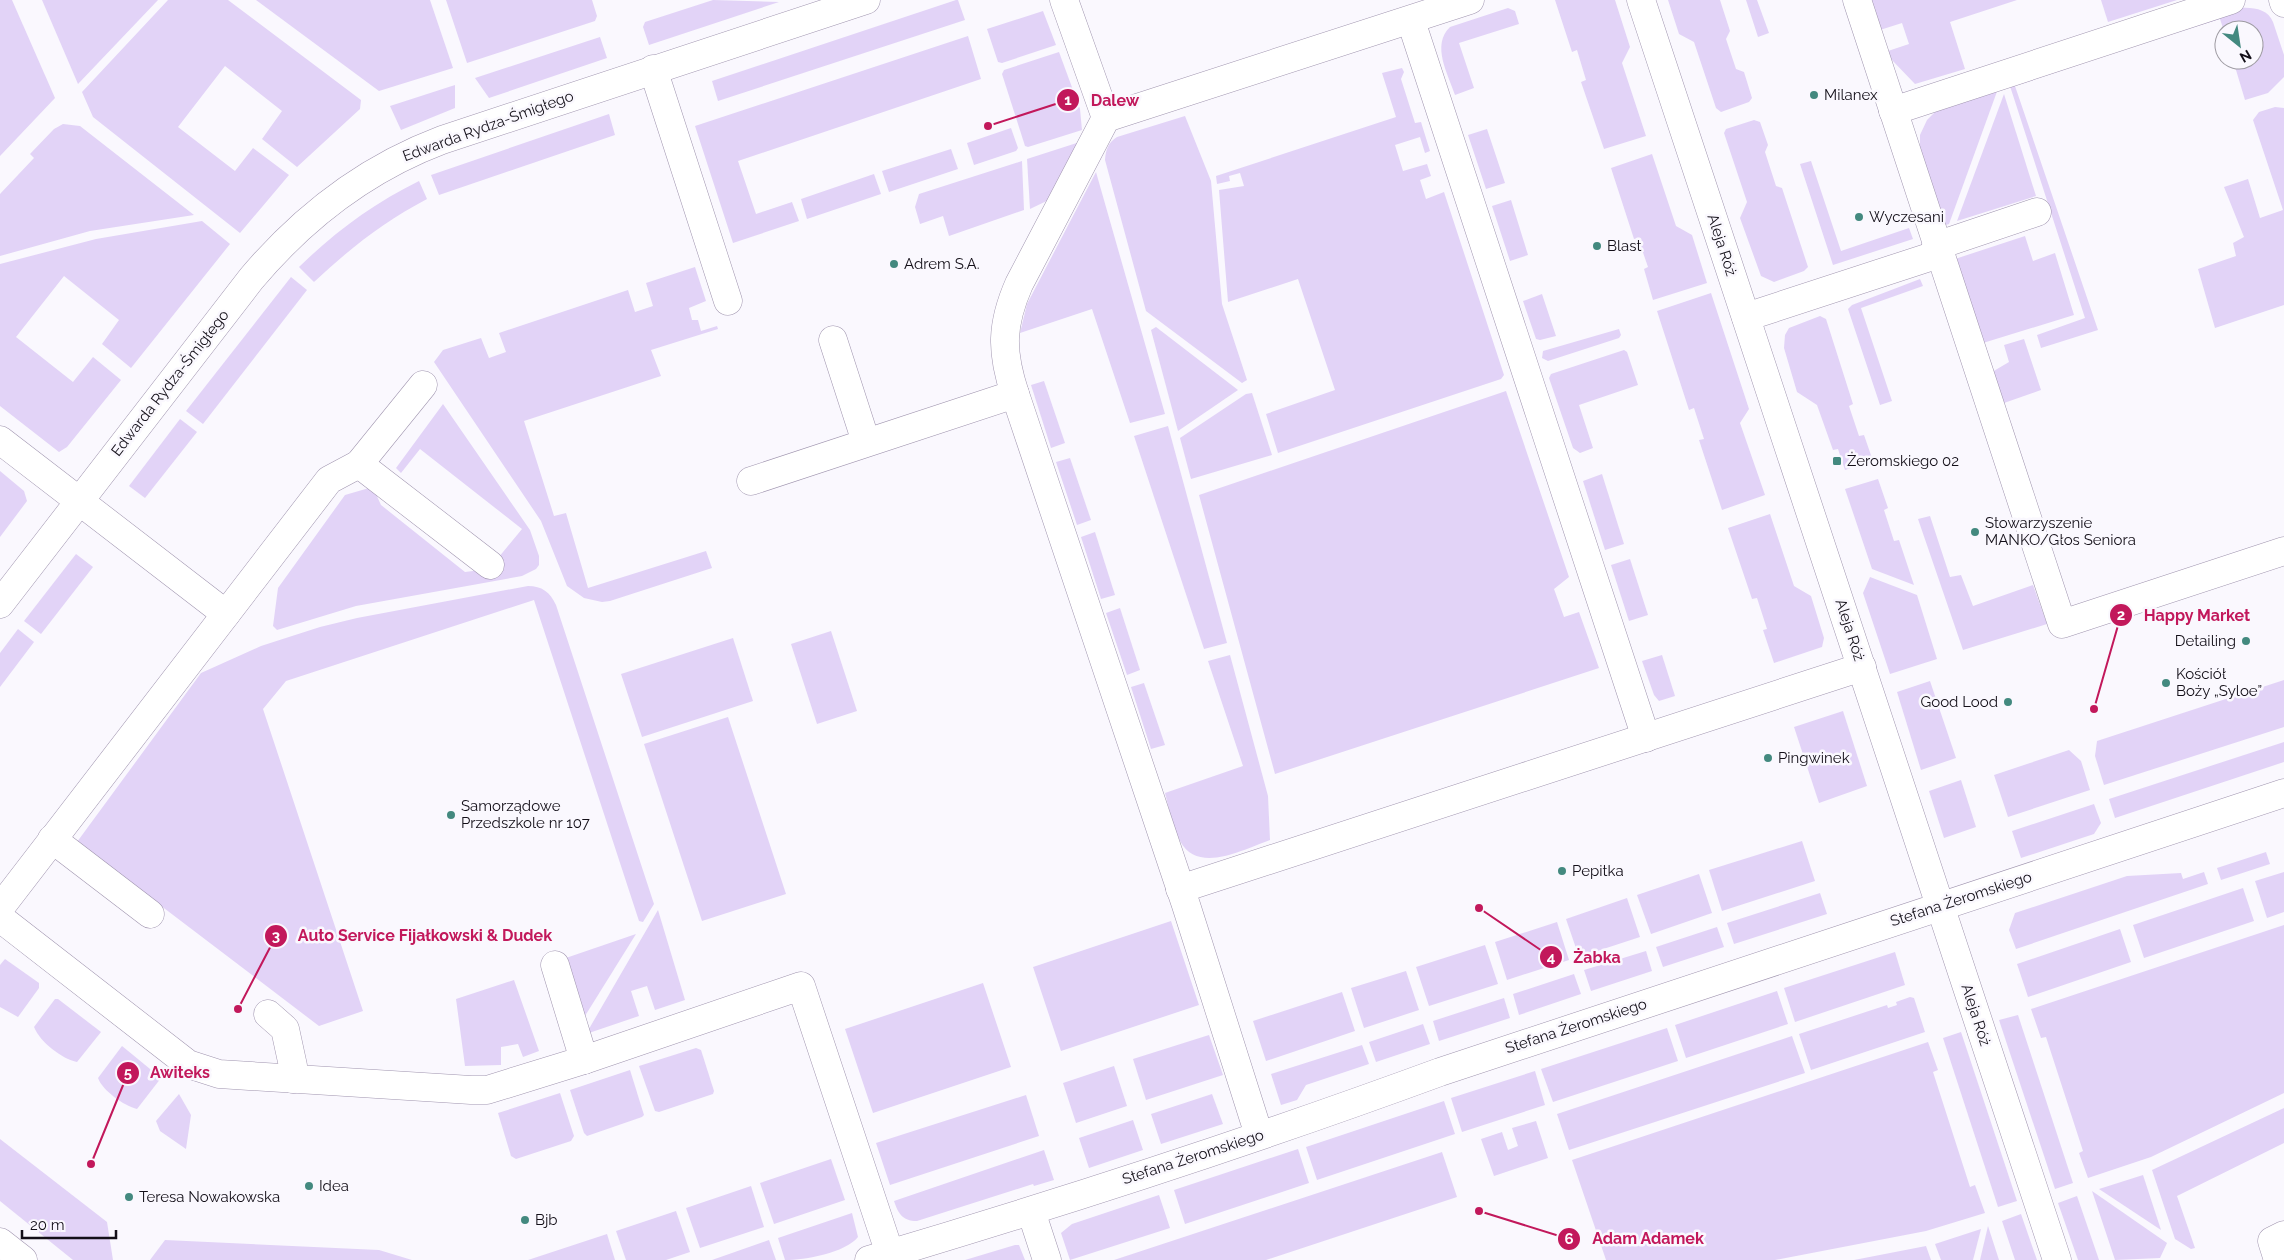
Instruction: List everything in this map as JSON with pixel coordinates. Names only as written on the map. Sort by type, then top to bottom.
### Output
[{"type":"street","points":[[1064,0],[1106,118]]},
{"type":"street","points":[[1259,1135],[1180,889],[1007,370],[1004,343],[1012,300],[1106,118],[1411,21],[1470,0]]},
{"type":"street","name":"Aleja Róż","points":[[1641,0],[2057,1260]]},
{"type":"street","points":[[1857,0],[2062,624],[2284,551]]},
{"type":"street","points":[[1893,111],[2231,0]]},
{"type":"street","name":"Edwarda Rydza-Śmigłego","points":[[0,604],[250,279],[287,238],[334,197],[388,163],[424,147],[849,3]]},
{"type":"street","points":[[1411,21],[1646,738]]},
{"type":"street","points":[[653,69],[728,301]]},
{"type":"street","points":[[1746,317],[1938,250],[2037,212]]},
{"type":"street","points":[[833,340],[866,442]]},
{"type":"street","points":[[0,908],[329,480],[359,464],[423,384]]},
{"type":"street","points":[[751,481],[1015,394]]},
{"type":"street","points":[[0,440],[78,502],[226,614]]},
{"type":"street","points":[[359,464],[490,565]]},
{"type":"street","points":[[1180,889],[1862,667]]},
{"type":"street","name":"Stefana Żeromskiego","points":[[880,1257],[1031,1211],[1440,1072],[2284,793]]},
{"type":"street","points":[[52,839],[150,914]]},
{"type":"street","points":[[0,918],[188,1064],[219,1074],[478,1090],[501,1086],[584,1060],[801,986],[880,1257]]},
{"type":"street","points":[[555,965],[584,1060]]},
{"type":"street","points":[[268,1014],[286,1029],[293,1066],[293,1078]]},
{"type":"street","points":[[1031,1211],[1047,1260]]},
{"type":"street","points":[[2278,1260],[2272,1241],[2284,1235]]},
{"type":"shaded area","points":[[0,0],[12,0],[55,98],[0,156]]},
{"type":"shaded area","points":[[42,0],[158,0],[78,84]]},
{"type":"shaded area","points":[[168,0],[228,0],[361,100],[360,109],[297,167],[262,139],[282,111],[225,66],[178,127],[235,171],[253,148],[289,175],[240,233],[93,117],[82,92]]},
{"type":"shaded area","points":[[256,0],[430,0],[453,68],[379,91]]},
{"type":"shaded area","points":[[446,0],[592,0],[597,16],[595,21],[467,63]]},
{"type":"shaded area","points":[[713,0],[779,2],[649,45],[643,27],[645,22]]},
{"type":"shaded area","points":[[958,0],[965,20],[718,101],[712,81]]},
{"type":"shaded area","points":[[1555,0],[1615,0],[1630,47],[1622,63],[1646,136],[1604,149],[1581,82],[1586,80],[1577,50],[1572,52]]},
{"type":"shaded area","points":[[1668,0],[1720,0],[1730,31],[1726,39],[1736,69],[1744,72],[1752,98],[1749,102],[1721,112],[1716,108],[1694,42],[1679,34]]},
{"type":"shaded area","points":[[1746,0],[1757,0],[1769,33],[1758,37]]},
{"type":"shaded area","points":[[1869,0],[2017,0],[1950,22],[1965,69],[1915,84],[1891,59],[1888,51],[1909,44],[1902,23],[1880,30]]},
{"type":"shaded area","points":[[2101,0],[2177,0],[2108,22]]},
{"type":"shaded area","points":[[1508,8],[1515,11],[1519,24],[1459,43],[1474,88],[1455,95],[1445,69],[1441,51],[1444,34],[1450,27]]},
{"type":"shaded area","points":[[2240,8],[2250,8],[2268,14],[2273,22],[2284,55],[2284,77],[2268,93],[2245,100],[2236,70],[2264,70],[2264,20],[2214,20],[2127,48]]},
{"type":"shaded area","points":[[1043,11],[1056,45],[1002,63],[998,62],[987,29]]},
{"type":"shaded area","points":[[968,36],[981,79],[738,161],[756,214],[792,202],[799,221],[733,243],[695,126]]},
{"type":"shaded area","points":[[600,37],[607,58],[489,98],[475,78]]},
{"type":"shaded area","points":[[1059,52],[1080,109],[1082,130],[1028,147],[1025,146],[1002,74],[1004,70]]},
{"type":"shaded area","points":[[2076,61],[2078,65],[2015,86],[2098,330],[2041,348],[2037,335],[2085,318],[2009,83]]},
{"type":"shaded area","points":[[1402,68],[1404,72],[1401,79],[1415,123],[1421,122],[1430,151],[1425,153],[1420,137],[1395,145],[1403,171],[1427,164],[1431,176],[1420,180],[1426,199],[1444,192],[1504,375],[1501,379],[1278,453],[1266,414],[1335,390],[1298,279],[1228,302],[1219,190],[1244,186],[1240,173],[1229,176],[1230,181],[1217,184],[1216,176],[1396,117],[1382,73]]},
{"type":"shaded area","points":[[455,85],[455,108],[401,130],[390,106]]},
{"type":"shaded area","points":[[1999,86],[1949,224],[1943,226],[1920,152],[1920,135],[1927,120],[1939,108]]},
{"type":"shaded area","points":[[2004,94],[2036,196],[1957,221]]},
{"type":"shaded area","points":[[2275,107],[2284,108],[2284,305],[2215,328],[2198,269],[2236,256],[2233,243],[2244,237],[2224,187],[2248,179],[2260,218],[2283,210],[2253,120],[2259,112]]},
{"type":"shaded area","points":[[609,114],[615,135],[439,195],[431,175]]},
{"type":"shaded area","points":[[1185,116],[1211,181],[1222,304],[1247,380],[1242,383],[1146,311],[1105,160],[1108,147],[1117,137]]},
{"type":"shaded area","points":[[1754,120],[1760,122],[1768,145],[1765,152],[1776,186],[1782,188],[1808,267],[1804,271],[1774,282],[1761,276],[1740,218],[1747,202],[1724,133],[1726,129]]},
{"type":"shaded area","points":[[63,124],[80,126],[194,215],[90,231],[0,256],[0,194],[34,158],[30,154],[54,129]]},
{"type":"shaded area","points":[[1011,128],[1018,148],[1016,151],[974,165],[967,143]]},
{"type":"shaded area","points":[[1487,129],[1505,183],[1486,189],[1468,135]]},
{"type":"shaded area","points":[[1086,140],[1057,196],[1030,209],[1027,159]]},
{"type":"shaded area","points":[[951,149],[958,169],[889,192],[882,171]]},
{"type":"shaded area","points":[[1652,154],[1676,226],[1692,235],[1707,283],[1653,300],[1644,269],[1648,267],[1638,238],[1634,239],[1611,168]]},
{"type":"shaded area","points":[[1022,161],[1024,210],[949,236],[943,216],[920,224],[915,207],[919,194]]},
{"type":"shaded area","points":[[1811,161],[1841,251],[1909,228],[1913,239],[1833,265],[1800,164]]},
{"type":"shaded area","points":[[1096,172],[1165,414],[1130,423],[1092,309],[1020,333],[1027,304]]},
{"type":"shaded area","points":[[874,174],[881,194],[807,219],[801,199]]},
{"type":"shaded area","points":[[419,181],[427,199],[368,236],[314,282],[299,267],[356,219],[386,199]]},
{"type":"shaded area","points":[[1511,200],[1528,255],[1510,261],[1492,206]]},
{"type":"shaded area","points":[[202,221],[230,244],[131,368],[102,344],[119,320],[64,276],[16,337],[73,382],[93,357],[121,380],[67,447],[59,452],[0,406],[0,264],[96,239]]},
{"type":"shaded area","points":[[2025,236],[2033,261],[2055,253],[2074,315],[1983,343],[1955,259]]},
{"type":"shaded area","points":[[695,267],[706,301],[689,308],[692,320],[698,320],[701,331],[717,326],[718,329],[651,350],[661,376],[524,421],[554,516],[566,513],[588,588],[706,551],[712,568],[610,601],[602,602],[584,598],[567,586],[541,521],[434,362],[443,350],[481,338],[489,358],[506,352],[499,333],[628,290],[635,312],[653,306],[646,283]]},
{"type":"shaded area","points":[[291,277],[307,290],[203,424],[186,411]]},
{"type":"shaded area","points":[[1920,279],[1923,286],[1861,308],[1892,401],[1880,405],[1848,309],[1852,305]]},
{"type":"shaded area","points":[[1711,293],[1749,409],[1740,423],[1765,495],[1722,510],[1699,440],[1704,439],[1694,408],[1689,410],[1657,311]]},
{"type":"shaded area","points":[[1542,294],[1556,336],[1540,340],[1536,339],[1523,301]]},
{"type":"shaded area","points":[[1820,316],[1826,319],[1853,404],[1849,406],[1859,436],[1864,435],[1873,461],[1845,470],[1838,449],[1833,450],[1817,405],[1797,392],[1784,348],[1785,335],[1789,328]]},
{"type":"shaded area","points":[[1156,327],[1238,390],[1178,431],[1151,330]]},
{"type":"shaded area","points":[[1619,329],[1621,335],[1619,338],[1548,361],[1542,358],[1543,351]]},
{"type":"shaded area","points":[[2024,339],[2041,390],[2004,403],[1992,372],[2009,362],[2004,345]]},
{"type":"shaded area","points":[[1624,350],[1627,352],[1638,385],[1579,405],[1593,448],[1580,453],[1573,448],[1549,378],[1551,374]]},
{"type":"shaded area","points":[[1044,381],[1065,443],[1051,448],[1031,385]]},
{"type":"shaded area","points":[[1506,391],[1569,577],[1554,589],[1564,617],[1579,612],[1599,668],[1275,774],[1199,495]]},
{"type":"shaded area","points":[[1252,393],[1272,455],[1191,479],[1180,438],[1246,394]]},
{"type":"shaded area","points":[[443,404],[530,530],[539,556],[539,565],[536,569],[522,576],[356,606],[277,630],[273,626],[278,588],[345,495],[369,488],[375,492],[381,505],[465,572],[489,569],[522,529],[420,449],[401,473],[396,468]]},
{"type":"shaded area","points":[[180,419],[197,432],[145,498],[129,486]]},
{"type":"shaded area","points":[[1168,426],[1227,643],[1204,649],[1134,436]]},
{"type":"shaded area","points":[[1070,458],[1091,520],[1077,525],[1056,462]]},
{"type":"shaded area","points":[[0,471],[24,491],[27,501],[0,537]]},
{"type":"shaded area","points":[[1602,474],[1624,544],[1605,550],[1583,481]]},
{"type":"shaded area","points":[[1878,479],[1888,508],[1884,510],[1894,541],[1899,540],[1914,585],[1872,569],[1845,489]]},
{"type":"shaded area","points":[[1770,514],[1794,586],[1811,596],[1824,638],[1822,647],[1774,663],[1763,630],[1767,629],[1757,598],[1752,599],[1728,528]]},
{"type":"shaded area","points":[[1930,516],[1950,577],[1961,575],[1973,606],[2033,585],[2047,624],[1963,650],[1918,519]]},
{"type":"shaded area","points":[[1095,532],[1115,595],[1101,599],[1081,537]]},
{"type":"shaded area","points":[[76,554],[93,567],[41,634],[24,621]]},
{"type":"shaded area","points":[[1630,559],[1648,615],[1629,621],[1611,565]]},
{"type":"shaded area","points":[[1870,577],[1917,595],[1937,659],[1890,674],[1863,593]]},
{"type":"shaded area","points":[[528,586],[537,587],[545,591],[556,605],[654,904],[643,922],[639,921],[534,600],[286,681],[263,709],[363,1011],[319,1026],[77,842],[201,673],[261,646],[320,627],[357,618]]},
{"type":"shaded area","points":[[1120,608],[1140,670],[1127,675],[1106,613]]},
{"type":"shaded area","points":[[18,629],[34,642],[0,687],[0,653]]},
{"type":"shaded area","points":[[831,631],[857,711],[817,724],[791,644]]},
{"type":"shaded area","points":[[733,638],[753,701],[642,737],[621,674]]},
{"type":"shaded area","points":[[1230,655],[1268,796],[1270,840],[1222,857],[1210,858],[1198,856],[1188,851],[1180,841],[1165,793],[1243,766],[1208,661]]},
{"type":"shaded area","points":[[1662,655],[1675,696],[1659,701],[1654,695],[1642,661]]},
{"type":"shaded area","points":[[2284,680],[2284,727],[2104,785],[2095,756],[2097,741]]},
{"type":"shaded area","points":[[1930,681],[1956,758],[1921,770],[1897,692]]},
{"type":"shaded area","points":[[1144,683],[1165,745],[1151,749],[1131,687]]},
{"type":"shaded area","points":[[1843,711],[1867,786],[1819,803],[1794,727]]},
{"type":"shaded area","points":[[728,717],[786,894],[702,921],[644,744]]},
{"type":"shaded area","points":[[2284,742],[2284,762],[2115,818],[2109,799]]},
{"type":"shaded area","points":[[2069,750],[2081,761],[2090,790],[2008,817],[1994,775]]},
{"type":"shaded area","points":[[1961,780],[1976,827],[1944,838],[1929,791]]},
{"type":"shaded area","points":[[2094,804],[2101,823],[2094,834],[2021,858],[2012,831]]},
{"type":"shaded area","points":[[1802,841],[1815,881],[1722,911],[1709,870]]},
{"type":"shaded area","points":[[2266,852],[2270,864],[2221,880],[2217,868]]},
{"type":"shaded area","points":[[2204,872],[2208,884],[2016,949],[2009,930],[2015,913],[2127,876],[2181,873],[2183,879]]},
{"type":"shaded area","points":[[2284,872],[2284,912],[2267,918],[2255,881]]},
{"type":"shaded area","points":[[1699,874],[1712,913],[1651,934],[1637,895]]},
{"type":"shaded area","points":[[2243,888],[2254,921],[2144,958],[2133,925]]},
{"type":"shaded area","points":[[1820,893],[1827,914],[1734,944],[1727,923]]},
{"type":"shaded area","points":[[1627,898],[1640,937],[1579,957],[1566,919]]},
{"type":"shaded area","points":[[658,910],[685,1000],[655,1010],[647,986],[631,991],[639,1016],[586,1034]]},
{"type":"shaded area","points":[[1171,921],[1199,1005],[1061,1051],[1033,967]]},
{"type":"shaded area","points":[[1557,922],[1569,960],[1507,980],[1495,942]]},
{"type":"shaded area","points":[[2284,925],[2284,1093],[2151,1157],[2088,1178],[2079,1153],[2083,1151],[2046,1037],[2041,1038],[2031,1009]]},
{"type":"shaded area","points":[[1717,927],[1724,947],[1663,967],[1656,947]]},
{"type":"shaded area","points":[[2120,929],[2131,962],[2028,997],[2017,964]]},
{"type":"shaded area","points":[[636,934],[580,1024],[560,960]]},
{"type":"shaded area","points":[[1485,945],[1498,984],[1429,1006],[1416,967]]},
{"type":"shaded area","points":[[1646,951],[1652,971],[1591,991],[1584,970]]},
{"type":"shaded area","points":[[1895,952],[1905,985],[1795,1022],[1784,988]]},
{"type":"shaded area","points":[[5,959],[39,983],[39,988],[18,1017],[0,1007],[0,965]]},
{"type":"shaded area","points":[[1406,971],[1419,1010],[1364,1028],[1351,988]]},
{"type":"shaded area","points":[[1574,974],[1581,994],[1519,1015],[1513,994]]},
{"type":"shaded area","points":[[514,980],[539,1051],[523,1057],[518,1044],[501,1047],[501,1065],[465,1066],[456,999]]},
{"type":"shaded area","points":[[983,983],[1011,1067],[873,1113],[845,1029]]},
{"type":"shaded area","points":[[1777,991],[1788,1024],[1686,1058],[1675,1025]]},
{"type":"shaded area","points":[[1342,992],[1355,1031],[1266,1061],[1253,1021]]},
{"type":"shaded area","points":[[1910,997],[1914,998],[1925,1032],[1811,1070],[1799,1034],[1887,1005],[1888,1008],[1897,1005],[1896,1002]]},
{"type":"shaded area","points":[[1504,998],[1510,1018],[1439,1041],[1433,1021]]},
{"type":"shaded area","points":[[55,999],[58,999],[101,1032],[77,1062],[52,1049],[41,1038],[34,1027]]},
{"type":"shaded area","points":[[2018,1015],[2073,1183],[2055,1189],[1999,1020]]},
{"type":"shaded area","points":[[1423,1024],[1430,1044],[1376,1062],[1369,1042]]},
{"type":"shaded area","points":[[1667,1028],[1678,1061],[1553,1102],[1541,1069]]},
{"type":"shaded area","points":[[1961,1032],[2017,1201],[1998,1207],[1943,1038]]},
{"type":"shaded area","points":[[1209,1035],[1223,1075],[1146,1100],[1133,1059]]},
{"type":"shaded area","points":[[1792,1036],[1805,1073],[1569,1150],[1557,1114]]},
{"type":"shaded area","points":[[1928,1042],[1938,1070],[1933,1072],[1970,1187],[1975,1185],[1985,1213],[1926,1231],[1775,1260],[1606,1260],[1572,1160]]},
{"type":"shaded area","points":[[1362,1045],[1369,1064],[1306,1085],[1297,1100],[1281,1105],[1271,1074]]},
{"type":"shaded area","points":[[122,1046],[161,1078],[137,1109],[126,1105],[114,1097],[100,1083],[98,1078]]},
{"type":"shaded area","points":[[696,1048],[701,1050],[714,1091],[713,1094],[659,1112],[655,1111],[639,1066]]},
{"type":"shaded area","points":[[1114,1066],[1127,1106],[1076,1123],[1063,1083]]},
{"type":"shaded area","points":[[630,1070],[644,1115],[587,1136],[584,1133],[570,1090]]},
{"type":"shaded area","points":[[1535,1071],[1545,1105],[1462,1132],[1451,1098]]},
{"type":"shaded area","points":[[560,1093],[574,1136],[571,1141],[516,1159],[511,1156],[498,1113]]},
{"type":"shaded area","points":[[179,1094],[191,1115],[186,1149],[160,1131],[156,1121]]},
{"type":"shaded area","points":[[1212,1094],[1223,1124],[1161,1144],[1151,1114]]},
{"type":"shaded area","points":[[1026,1095],[1039,1136],[890,1185],[876,1143]]},
{"type":"shaded area","points":[[1444,1101],[1455,1134],[1317,1180],[1306,1147]]},
{"type":"shaded area","points":[[2284,1108],[2284,1143],[2177,1196],[2195,1248],[2191,1249],[2175,1239],[2152,1170]]},
{"type":"shaded area","points":[[1133,1120],[1143,1150],[1089,1168],[1079,1138]]},
{"type":"shaded area","points":[[1536,1121],[1548,1158],[1494,1176],[1481,1139],[1502,1132],[1508,1150],[1518,1146],[1512,1128]]},
{"type":"shaded area","points":[[0,1139],[107,1222],[113,1260],[73,1260],[0,1201]]},
{"type":"shaded area","points":[[1298,1149],[1309,1183],[1185,1224],[1174,1190]]},
{"type":"shaded area","points":[[1044,1150],[1054,1180],[1034,1186],[1033,1184],[917,1221],[908,1220],[901,1216],[894,1201]]},
{"type":"shaded area","points":[[1442,1152],[1457,1197],[1266,1260],[1114,1260]]},
{"type":"shaded area","points":[[831,1159],[845,1200],[774,1224],[760,1183]]},
{"type":"shaded area","points":[[2143,1175],[2161,1230],[2099,1189]]},
{"type":"shaded area","points":[[751,1186],[764,1227],[700,1248],[686,1208]]},
{"type":"shaded area","points":[[2092,1191],[2167,1243],[2160,1258],[2115,1260]]},
{"type":"shaded area","points":[[1159,1195],[1170,1228],[1070,1260],[1061,1233],[1072,1224]]},
{"type":"shaded area","points":[[2077,1196],[2099,1260],[2078,1260],[2058,1203]]},
{"type":"shaded area","points":[[676,1211],[690,1252],[666,1260],[626,1260],[616,1231]]},
{"type":"shaded area","points":[[852,1213],[858,1237],[852,1243],[824,1254],[803,1259],[785,1260],[778,1238]]},
{"type":"shaded area","points":[[2021,1214],[2037,1260],[2015,1260],[2002,1221]]},
{"type":"shaded area","points":[[1988,1226],[1999,1260],[1980,1260]]},
{"type":"shaded area","points":[[1981,1229],[1973,1260],[1941,1260],[1935,1244]]},
{"type":"shaded area","points":[[607,1234],[615,1260],[528,1260]]},
{"type":"shaded area","points":[[165,1240],[379,1250],[412,1260],[150,1260]]},
{"type":"shaded area","points":[[769,1240],[776,1260],[712,1260]]},
{"type":"shaded area","points":[[1019,1245],[1025,1260],[965,1260]]},
{"type":"shaded area","points":[[1926,1246],[1931,1260],[1854,1260]]},
{"type":"place","name":"Milanex","points":[[1814,95]]},
{"type":"place","name":"Dalew","points":[[988,126]]},
{"type":"place","name":"Wyczesani","points":[[1859,217]]},
{"type":"place","name":"Blast","points":[[1597,246]]},
{"type":"place","name":"Adrem S.A.","points":[[894,264]]},
{"type":"place","name":"Żeromskiego 02","points":[[1837,461]]},
{"type":"place","name":"Stowarzyszenie MANKO/Głos Seniora","points":[[1975,532]]},
{"type":"place","name":"Detailing","points":[[2246,641]]},
{"type":"place","name":"Kościół Boży „Syloe”","points":[[2166,683]]},
{"type":"place","name":"Good Lood","points":[[2008,702]]},
{"type":"place","name":"Happy Market","points":[[2094,709]]},
{"type":"place","name":"Pingwinek","points":[[1768,758]]},
{"type":"place","name":"Samorządowe Przedszkole nr 107","points":[[451,815]]},
{"type":"place","name":"Pepitka","points":[[1562,871]]},
{"type":"place","name":"Żabka","points":[[1479,908]]},
{"type":"place","name":"Auto Service Fijałkowski & Dudek","points":[[238,1009]]},
{"type":"place","name":"Awiteks","points":[[91,1164]]},
{"type":"place","name":"Idea","points":[[309,1186]]},
{"type":"place","name":"Teresa Nowakowska","points":[[129,1197]]},
{"type":"place","name":"Adam Adamek","points":[[1479,1211]]},
{"type":"place","name":"Bjb","points":[[525,1220]]}]
